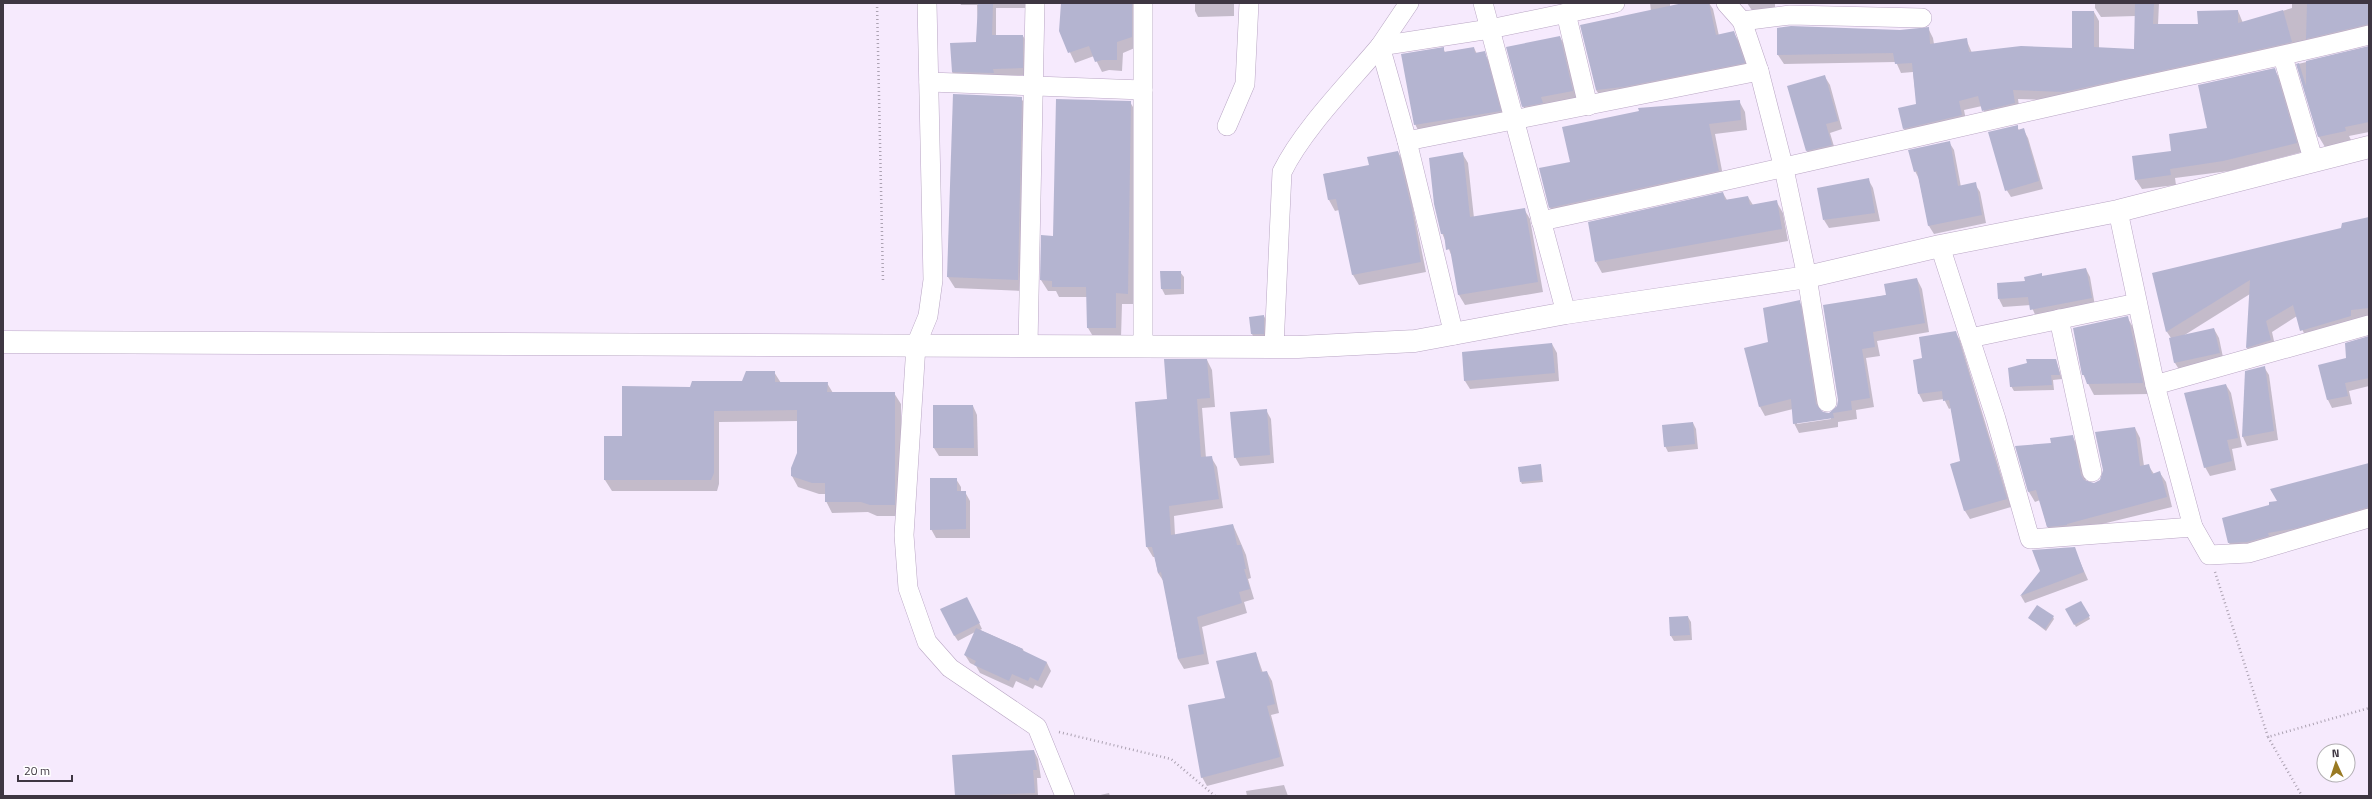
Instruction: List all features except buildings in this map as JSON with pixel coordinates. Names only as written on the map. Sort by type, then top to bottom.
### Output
[{"type":"main road","points":[[3,342],[1274,347],[1415,341],[1454,335],[1566,313],[1807,277],[1940,246],[2118,210],[2369,147]]},
{"type":"street","points":[[927,3],[933,280],[928,316],[916,345],[904,534],[908,588],[928,642],[950,668],[1037,727],[1065,796]]},
{"type":"street","points":[[1028,346],[1035,3]]},
{"type":"street","points":[[1143,3],[1144,346]]},
{"type":"street","points":[[1227,126],[1245,84],[1249,3]]},
{"type":"street","points":[[1274,347],[1282,172],[1290,155],[1302,139],[1380,46],[1409,3]]},
{"type":"street","points":[[1483,3],[1566,313]]},
{"type":"street","points":[[1380,46],[1490,29],[1615,3]]},
{"type":"street","points":[[1726,3],[1742,21],[1759,71],[1784,169],[1807,277],[1827,402]]},
{"type":"street","points":[[1566,13],[1588,106]]},
{"type":"street","points":[[1742,21],[1790,15],[1922,18]]},
{"type":"street","points":[[1541,221],[1784,169],[2117,92],[2283,57],[2369,35]]},
{"type":"street","points":[[1380,46],[1407,141],[1454,335]]},
{"type":"street","points":[[2283,57],[2314,162]]},
{"type":"street","points":[[1407,141],[1515,121],[1759,71]]},
{"type":"street","points":[[929,82],[1144,90]]},
{"type":"street","points":[[2118,210],[2155,385],[2193,527],[2209,555],[2249,553],[2369,518]]},
{"type":"street","points":[[1940,246],[1996,419],[2030,539],[2193,527]]},
{"type":"street","points":[[1970,338],[2137,303]]},
{"type":"street","points":[[2059,319],[2092,472]]},
{"type":"street","points":[[2155,385],[2369,325]]},
{"type":"path","points":[[877,3],[883,281]]},
{"type":"path","points":[[2209,555],[2268,737],[2302,796]]},
{"type":"path","points":[[2268,737],[2369,708]]},
{"type":"path","points":[[1037,727],[1171,759],[1215,796]]}]
